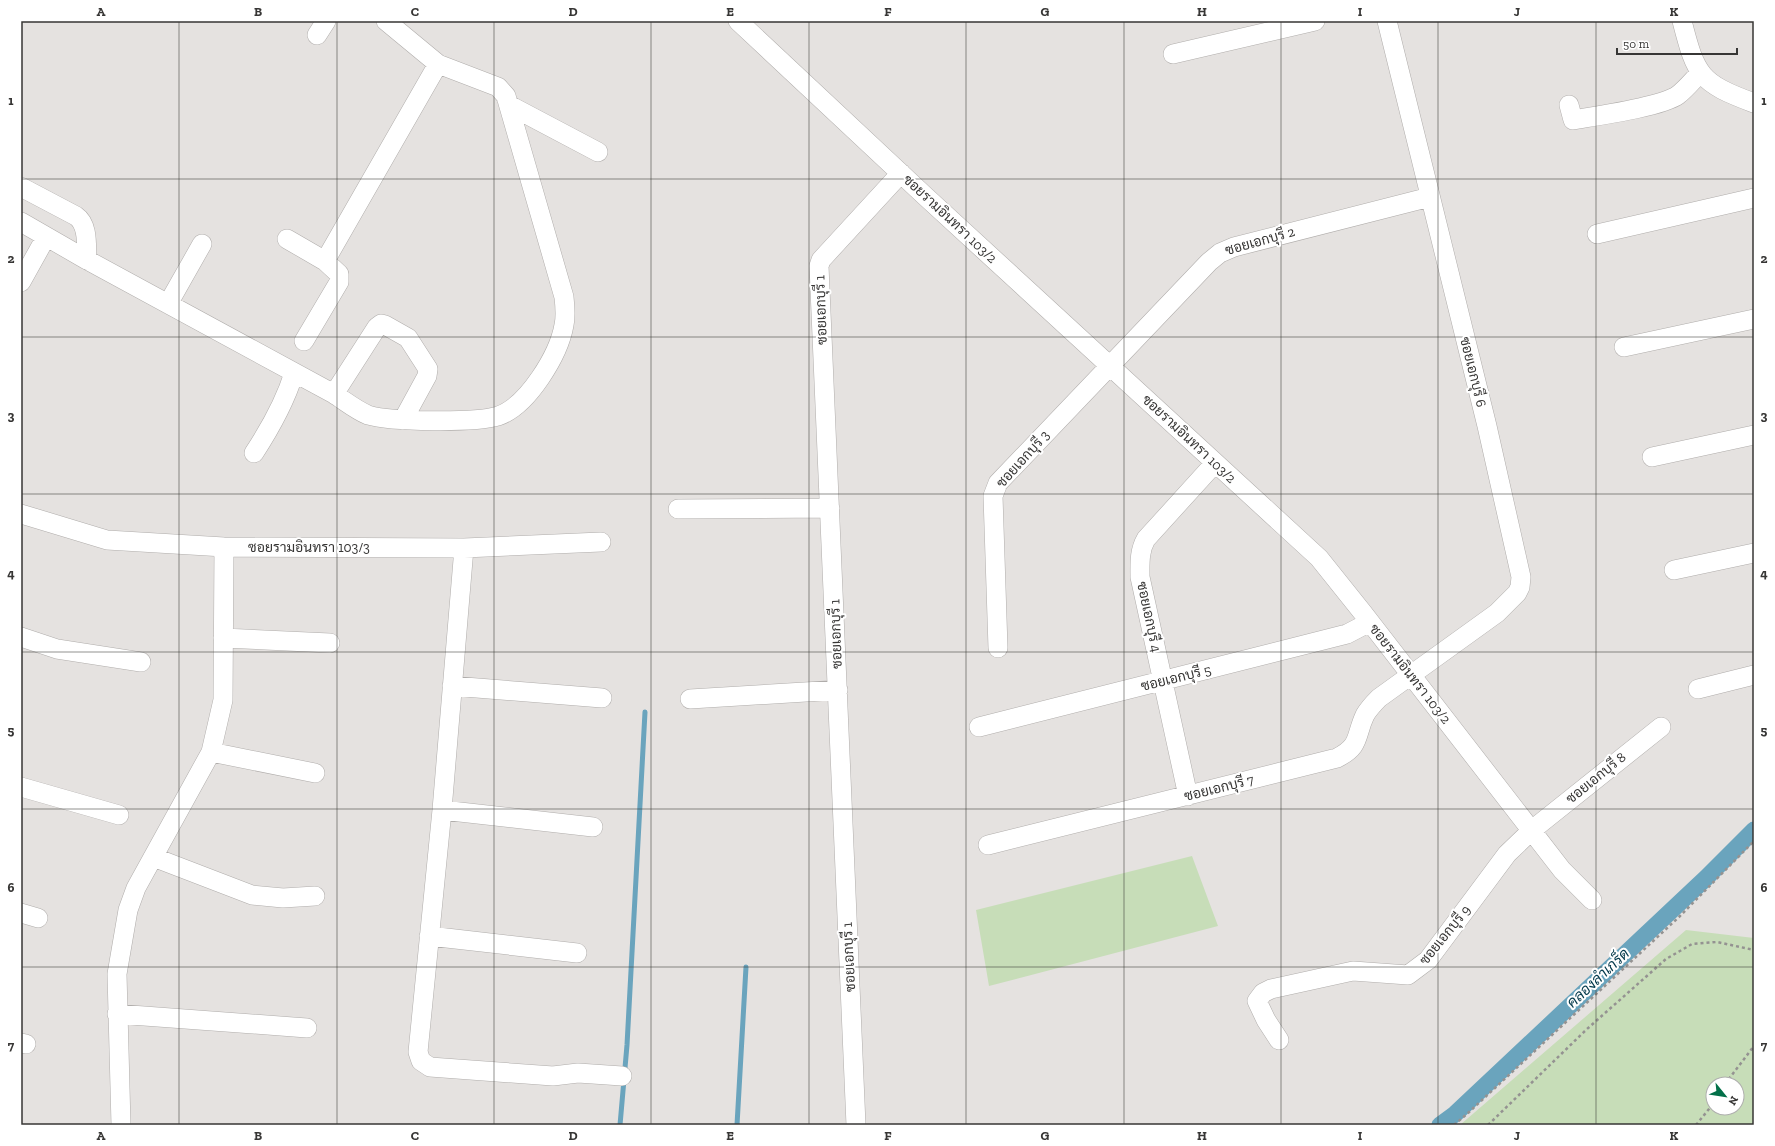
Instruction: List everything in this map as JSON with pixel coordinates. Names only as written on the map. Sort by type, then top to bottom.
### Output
[{"type":"street","points":[[21,222],[87,260],[334,394],[366,414],[383,418],[403,420],[464,420],[499,416],[512,408],[535,384],[544,372],[559,341],[564,325],[564,297],[506,96],[498,87],[438,64],[386,21]]},
{"type":"street","name":"ซอยรามอินทรา 103/2","points":[[738,21],[1319,558],[1412,675],[1562,870],[1592,900]]},
{"type":"street","points":[[1174,54],[1315,21]]},
{"type":"street","name":"ซอยเอกบุรี 6","points":[[1387,21],[1487,426],[1522,577],[1520,587],[1508,603],[1482,625],[1412,675]]},
{"type":"street","points":[[1684,21],[1689,48],[1700,73],[1710,84],[1726,93],[1754,103]]},
{"type":"street","points":[[325,261],[438,64]]},
{"type":"street","points":[[1568,105],[1573,120],[1645,106],[1678,95],[1700,73]]},
{"type":"street","points":[[509,105],[598,152]]},
{"type":"street","name":"ซอยเอกบุรี 1","points":[[856,1125],[819,266],[822,260],[901,173]]},
{"type":"street","points":[[21,186],[78,217],[84,227],[87,260]]},
{"type":"street","name":"ซอยเอกบุรี 2","points":[[1110,366],[1220,252],[1234,247],[1430,197]]},
{"type":"street","points":[[1597,234],[1754,198]]},
{"type":"street","points":[[21,282],[46,237]]},
{"type":"street","points":[[287,239],[325,261],[339,274],[339,282],[304,341]]},
{"type":"street","points":[[168,304],[202,244]]},
{"type":"street","points":[[1624,347],[1754,319]]},
{"type":"street","points":[[334,394],[377,327],[381,324],[385,325],[408,338],[428,369],[427,376],[403,420]]},
{"type":"street","name":"ซอยเอกบุรี 3","points":[[998,648],[993,496],[995,489],[998,483],[1110,366]]},
{"type":"street","points":[[254,452],[276,418],[288,394],[294,373]]},
{"type":"street","points":[[1652,457],[1754,435]]},
{"type":"street","name":"ซอยเอกบุรี 4","points":[[1188,796],[1140,578],[1142,547],[1146,539],[1215,463]]},
{"type":"street","points":[[678,509],[830,508]]},
{"type":"street","name":"ซอยรามอินทรา 103/3","points":[[21,514],[106,540],[224,547],[464,548],[601,542]]},
{"type":"street","points":[[121,1125],[116,974],[128,910],[136,888],[211,752],[223,700],[224,547]]},
{"type":"street","points":[[464,548],[442,810],[418,1052],[421,1061],[430,1067],[553,1076],[578,1073],[622,1076]]},
{"type":"street","points":[[1674,570],[1754,553]]},
{"type":"street","name":"ซอยเอกบุรี 5","points":[[979,727],[1347,634],[1370,622]]},
{"type":"street","points":[[21,637],[57,649],[141,662]]},
{"type":"street","points":[[223,638],[330,643]]},
{"type":"street","name":"ซอยเอกบุรี 7","points":[[988,845],[1188,796],[1341,756],[1352,749],[1358,739],[1365,716],[1370,707],[1379,698],[1412,675]]},
{"type":"street","points":[[1698,689],[1754,675]]},
{"type":"street","points":[[452,686],[602,698]]},
{"type":"street","points":[[690,699],[838,690]]},
{"type":"street","name":"ซอยเอกบุรี 8","points":[[1532,830],[1661,727]]},
{"type":"street","points":[[211,752],[315,773]]},
{"type":"street","points":[[21,787],[119,815]]},
{"type":"street","points":[[442,810],[593,827]]},
{"type":"street","name":"ซอยเอกบุรี 9","points":[[1278,1040],[1257,1001],[1263,993],[1271,989],[1353,971],[1408,975],[1428,960],[1507,854],[1532,830]]},
{"type":"street","points":[[153,857],[252,895],[283,898],[315,896]]},
{"type":"street","points":[[429,936],[577,953]]},
{"type":"street","points":[[117,1014],[307,1028]]},
{"type":"path","points":[[1454,1125],[1468,1114],[1679,916],[1754,841]]},
{"type":"path","points":[[1488,1125],[1587,1029],[1666,960],[1692,944],[1717,942],[1754,950]]},
{"type":"path","points":[[1731,1076],[1754,1046]]},
{"type":"path","points":[[1696,1125],[1705,1114]]},
{"type":"green space","points":[[1192,856],[1218,926],[989,986],[976,910]]},
{"type":"green space","points":[[1686,930],[1754,938],[1754,1125],[1460,1125]]},
{"type":"waterway","points":[[620,1125],[627,1045],[645,712]]},
{"type":"waterway","name":"คลองลำเกร็ด","points":[[1440,1125],[1455,1114],[1706,878],[1754,830]]},
{"type":"waterway","points":[[737,1125],[746,967]]}]
